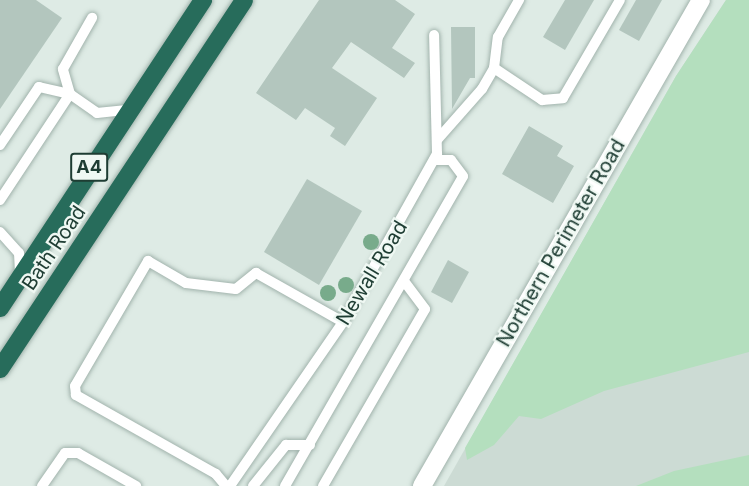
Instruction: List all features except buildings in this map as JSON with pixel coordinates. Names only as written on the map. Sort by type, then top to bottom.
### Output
[{"type":"highway","name":"Bath Road","points":[[0,308],[127,110],[203,0]]},
{"type":"highway","name":"Bath Road","points":[[0,369],[244,0]]},
{"type":"street","name":"Northern Perimeter Road","points":[[422,486],[701,0]]},
{"type":"lane","points":[[437,140],[482,89],[494,68],[498,37],[519,0]]},
{"type":"lane","points":[[494,68],[542,100],[564,98],[620,0]]},
{"type":"lane","points":[[0,200],[70,94],[63,69],[92,18]]},
{"type":"lane","name":"Newall Road","points":[[228,486],[343,322],[434,160],[437,140],[434,35]]},
{"type":"lane","points":[[0,146],[39,87],[70,94],[97,113],[127,110]]},
{"type":"lane","points":[[285,486],[405,282],[463,176],[451,160],[434,160]]},
{"type":"lane","points":[[0,232],[20,253],[20,275]]},
{"type":"lane","points":[[228,486],[216,474],[76,395],[75,386],[148,261],[186,283],[237,289],[256,273],[343,322]]},
{"type":"lane","points":[[323,486],[425,309],[405,282]]},
{"type":"lane","points":[[253,486],[286,445],[310,445]]},
{"type":"lane","points":[[42,486],[65,453],[78,453],[136,486]]},
{"type":"shaded area","points":[[726,0],[749,0],[749,486],[444,486],[676,76]]},
{"type":"green space","points":[[726,0],[749,0],[749,352],[604,391],[541,419],[519,416],[494,445],[467,460],[465,448],[676,76]]},
{"type":"green space","points":[[749,455],[749,486],[636,486],[674,471]]}]
